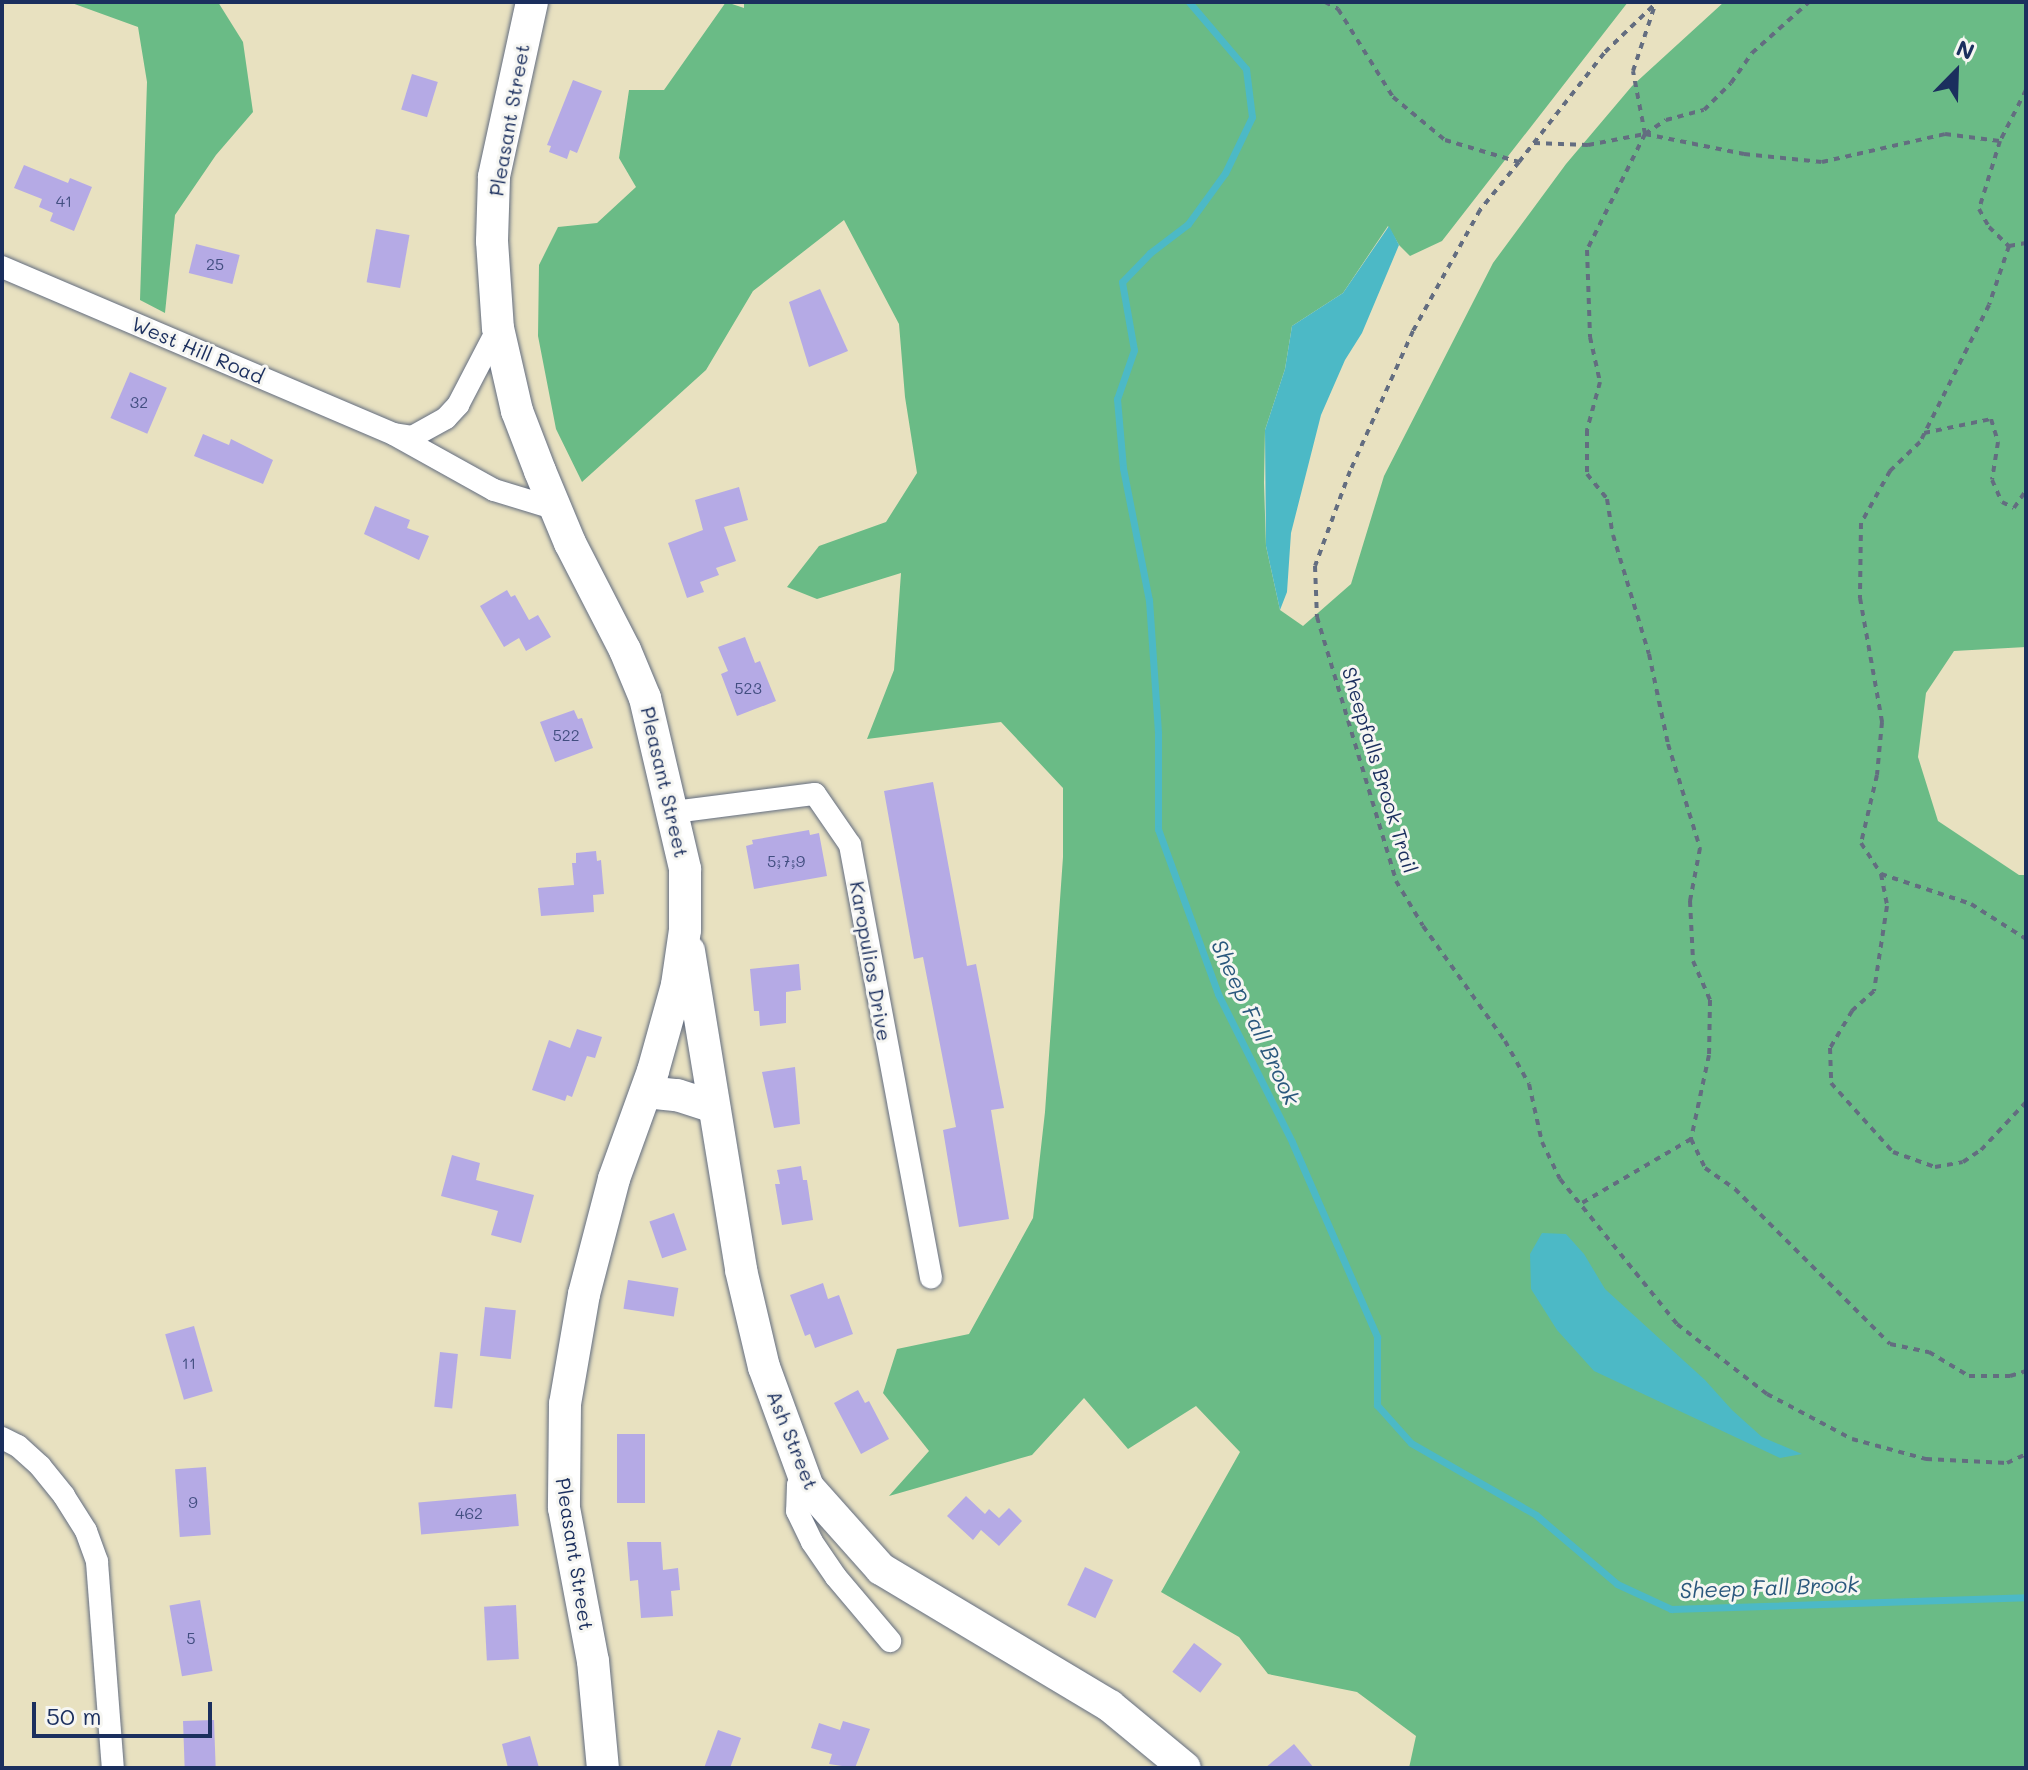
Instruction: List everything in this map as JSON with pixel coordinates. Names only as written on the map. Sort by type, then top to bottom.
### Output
[{"type":"street","name":"Pleasant Street","points":[[532,2],[494,177],[492,241],[498,328],[517,411],[556,509],[645,698],[685,869],[685,930],[677,985],[646,1092],[610,1193],[584,1294],[565,1404],[564,1508],[593,1661],[603,1768]]},
{"type":"street","name":"West Hill Road","points":[[2,267],[394,434],[494,490],[556,509]]},
{"type":"street","points":[[394,434],[412,437],[446,418],[458,405],[498,328]]},
{"type":"street","name":"Karopulios Drive","points":[[674,812],[815,794],[850,845],[931,1277]]},
{"type":"street","name":"Ash Street","points":[[685,930],[741,1270],[764,1367],[808,1487],[881,1569],[1110,1706],[1185,1768]]},
{"type":"street","points":[[646,1092],[677,1095],[714,1107]]},
{"type":"street","points":[[2,1438],[18,1446],[40,1466],[86,1531],[97,1562],[102,1665],[113,1768]]},
{"type":"street","points":[[803,1472],[798,1485],[797,1511],[812,1542],[836,1577],[890,1641]]},
{"type":"path","points":[[1325,2],[1338,9],[1393,97],[1445,140],[1519,162]]},
{"type":"path","points":[[1809,2],[1752,53],[1731,83],[1704,110],[1666,120],[1645,134],[1587,250],[1590,337],[1600,382],[1587,430],[1587,474],[1607,499],[1613,535],[1649,654],[1668,744],[1700,848],[1691,916],[1693,961],[1710,1000],[1709,1055],[1691,1139],[1705,1168],[1735,1189],[1890,1344],[1929,1352],[1969,1376],[2010,1376],[2026,1371]]},
{"type":"path","points":[[1645,134],[1633,71],[1656,3]]},
{"type":"path","name":"Sheepfalls Brook Trail","points":[[1656,3],[1605,52],[1480,210],[1427,306],[1350,471],[1315,566],[1317,617],[1396,881],[1431,939],[1511,1052],[1529,1084],[1542,1142],[1560,1179],[1677,1324],[1767,1394],[1852,1439],[1926,1459],[2007,1463],[2026,1454]]},
{"type":"path","points":[[2009,246],[1989,227],[1979,209],[2000,141],[2026,90]]},
{"type":"path","points":[[1534,143],[1588,145],[1645,134],[1744,154],[1822,162],[1945,134],[2000,141]]},
{"type":"path","points":[[2009,246],[2026,243]]},
{"type":"path","points":[[2009,246],[1989,305],[1924,433],[1890,471],[1861,523],[1860,598],[1882,722],[1877,775],[1861,843],[1881,874],[1887,906],[1874,991],[1852,1011],[1830,1048],[1831,1083],[1893,1152],[1935,1167],[1963,1162],[1981,1150],[2026,1102]]},
{"type":"path","points":[[1924,433],[1991,419],[1998,442],[1992,480],[2002,502],[2014,508],[2026,490]]},
{"type":"path","points":[[1881,874],[1971,904],[2026,939]]},
{"type":"path","points":[[1580,1204],[1691,1139]]},
{"type":"green space","points":[[69,2],[218,2],[243,42],[253,112],[216,155],[175,215],[165,313],[140,300],[147,82],[138,27]]},
{"type":"green space","points":[[726,2],[744,8],[744,2],[1628,2],[1442,241],[1410,256],[1388,226],[1343,293],[1292,326],[1285,369],[1265,430],[1266,546],[1280,610],[1303,626],[1351,584],[1384,476],[1493,263],[1566,164],[1632,86],[1724,2],[2026,2],[2026,647],[1954,651],[1926,693],[1918,757],[1938,821],[2019,875],[2026,875],[2026,1768],[1409,1768],[1416,1736],[1357,1692],[1268,1674],[1239,1637],[1161,1592],[1240,1452],[1196,1406],[1128,1449],[1084,1398],[1032,1455],[889,1496],[929,1451],[883,1393],[897,1349],[969,1334],[1033,1218],[1045,1112],[1063,857],[1063,788],[1001,722],[867,739],[894,670],[901,573],[817,599],[787,587],[819,546],[886,522],[917,473],[905,397],[899,324],[844,220],[753,291],[706,370],[582,482],[556,429],[538,336],[539,265],[558,227],[597,223],[636,187],[619,158],[629,90],[664,90]]},
{"type":"water","points":[[1389,226],[1399,245],[1362,333],[1345,360],[1321,415],[1291,533],[1287,592],[1280,610],[1266,546],[1265,430],[1285,369],[1292,326],[1343,293]]},
{"type":"water","points":[[1542,1233],[1566,1234],[1584,1254],[1605,1289],[1705,1380],[1732,1410],[1762,1437],[1802,1454],[1780,1458],[1594,1371],[1557,1330],[1531,1289],[1530,1254]]},
{"type":"building","points":[[412,74],[438,82],[427,117],[401,109]]},
{"type":"building","points":[[573,80],[602,91],[577,153],[570,150],[567,159],[549,152],[551,146],[547,145]]},
{"type":"building","points":[[24,165],[68,183],[70,178],[92,187],[74,231],[50,221],[53,213],[39,207],[42,199],[14,188]]},
{"type":"building","points":[[376,229],[409,235],[400,288],[367,282]]},
{"type":"building","points":[[196,244],[240,255],[232,284],[189,273]]},
{"type":"building","points":[[820,289],[848,351],[809,367],[789,302]]},
{"type":"building","points":[[130,372],[167,388],[147,434],[110,418]]},
{"type":"building","points":[[203,434],[229,445],[231,439],[273,460],[263,484],[194,456]]},
{"type":"building","points":[[739,487],[748,520],[724,527],[736,561],[716,568],[719,575],[700,582],[704,592],[687,598],[668,543],[703,530],[695,500]]},
{"type":"building","points":[[375,506],[410,520],[407,528],[429,536],[419,560],[364,534]]},
{"type":"building","points":[[507,590],[511,597],[515,595],[529,620],[538,615],[551,637],[526,651],[519,638],[504,647],[480,606]]},
{"type":"building","points":[[745,637],[755,663],[760,661],[776,701],[737,716],[721,674],[728,671],[718,647]]},
{"type":"building","points":[[574,710],[578,719],[582,718],[593,748],[555,762],[540,722]]},
{"type":"building","points":[[933,782],[967,966],[976,964],[1004,1108],[991,1110],[1009,1219],[959,1227],[943,1130],[956,1127],[923,957],[914,959],[884,791]]},
{"type":"building","points":[[809,830],[810,835],[819,833],[827,876],[754,889],[746,846],[753,844],[752,840]]},
{"type":"building","points":[[596,851],[597,861],[601,860],[604,894],[593,895],[594,912],[541,916],[538,888],[574,885],[572,863],[576,863],[576,853]]},
{"type":"building","points":[[799,964],[801,990],[786,992],[786,1023],[760,1026],[759,1011],[754,1011],[750,969]]},
{"type":"building","points":[[577,1029],[602,1037],[595,1058],[587,1056],[572,1097],[567,1095],[565,1101],[532,1090],[549,1040],[570,1048]]},
{"type":"building","points":[[795,1067],[800,1124],[774,1128],[762,1072]]},
{"type":"building","points":[[452,1155],[480,1163],[476,1180],[534,1195],[521,1243],[491,1235],[498,1211],[441,1196]]},
{"type":"building","points":[[801,1166],[803,1180],[807,1180],[813,1220],[782,1225],[775,1184],[780,1184],[777,1170]]},
{"type":"building","points":[[674,1213],[687,1250],[662,1258],[649,1221]]},
{"type":"building","points":[[628,1280],[678,1288],[674,1317],[623,1309]]},
{"type":"building","points":[[823,1283],[828,1299],[839,1295],[853,1334],[815,1348],[810,1334],[805,1336],[790,1295]]},
{"type":"building","points":[[485,1307],[516,1310],[511,1359],[480,1356]]},
{"type":"building","points":[[194,1326],[213,1391],[184,1400],[165,1334]]},
{"type":"building","points":[[440,1352],[458,1354],[452,1409],[434,1407]]},
{"type":"building","points":[[858,1390],[865,1403],[869,1401],[889,1439],[861,1454],[834,1403]]},
{"type":"building","points":[[617,1434],[645,1434],[645,1503],[617,1503]]},
{"type":"building","points":[[206,1467],[211,1535],[180,1537],[175,1469]]},
{"type":"building","points":[[516,1494],[519,1526],[421,1534],[418,1503]]},
{"type":"building","points":[[966,1496],[985,1514],[989,1509],[999,1518],[1009,1508],[1022,1521],[999,1546],[981,1530],[973,1540],[947,1516]]},
{"type":"building","points":[[627,1542],[661,1542],[663,1570],[678,1568],[680,1590],[671,1591],[673,1616],[641,1618],[638,1580],[630,1581]]},
{"type":"building","points":[[1085,1567],[1113,1580],[1095,1618],[1067,1605]]},
{"type":"building","points":[[200,1600],[213,1671],[182,1676],[169,1605]]},
{"type":"building","points":[[516,1605],[519,1659],[487,1661],[484,1607]]},
{"type":"building","points":[[1194,1643],[1222,1664],[1200,1693],[1172,1672]]},
{"type":"building","points":[[214,1720],[216,1768],[185,1768],[183,1721]]},
{"type":"building","points":[[843,1721],[870,1729],[855,1768],[829,1764],[832,1754],[811,1748],[819,1723],[840,1730]]},
{"type":"building","points":[[718,1730],[741,1738],[730,1768],[704,1768]]},
{"type":"building","points":[[530,1736],[539,1768],[508,1768],[502,1744]]},
{"type":"building","points":[[1294,1744],[1314,1768],[1265,1768]]},
{"type":"waterway","name":"Sheep Fall Brook","points":[[1189,2],[1246,69],[1252,117],[1225,173],[1188,224],[1150,253],[1122,282],[1134,350],[1117,399],[1123,468],[1149,600],[1158,733],[1158,829],[1218,994],[1292,1142],[1377,1337],[1377,1405],[1411,1443],[1536,1515],[1617,1584],[1671,1609],[2026,1597]]}]
